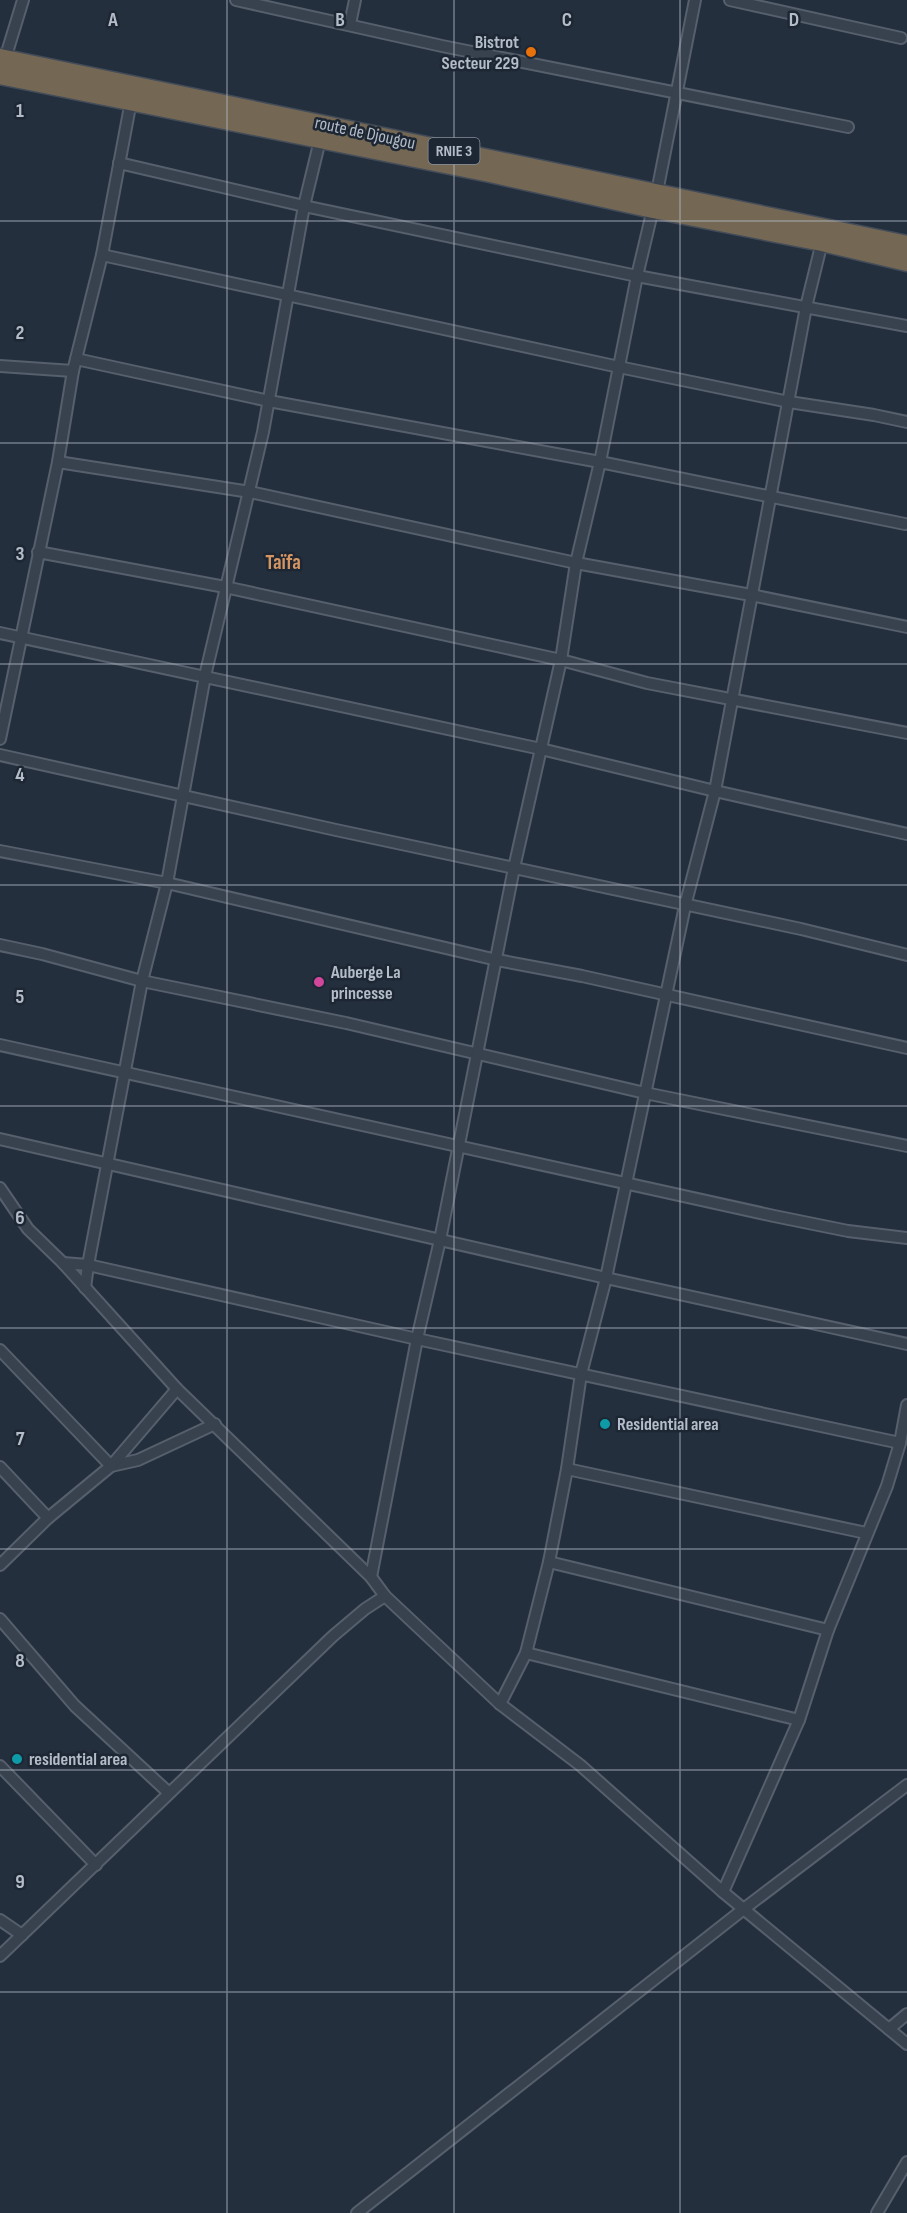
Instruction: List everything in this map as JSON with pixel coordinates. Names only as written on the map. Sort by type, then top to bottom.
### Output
[{"type":"highway","name":"route de Djougou","points":[[2,64],[70,81],[322,133],[490,173],[907,245]]},
{"type":"highway","name":"route de Djougou","points":[[70,81],[131,101],[322,133]]},
{"type":"highway","name":"route de Djougou","points":[[655,201],[907,262]]},
{"type":"street","points":[[2,64],[23,0]]},
{"type":"street","points":[[236,0],[442,46],[848,127]]},
{"type":"street","points":[[350,24],[355,0]]},
{"type":"street","points":[[371,1577],[514,868],[561,660],[576,563],[600,462],[695,0]]},
{"type":"street","points":[[730,0],[901,38]]},
{"type":"street","points":[[0,739],[58,462],[73,371],[102,255],[131,101]]},
{"type":"street","points":[[86,1288],[88,1265],[142,981],[166,883],[205,676],[250,492],[304,206],[322,133]]},
{"type":"street","points":[[119,163],[304,206],[637,276],[907,326]]},
{"type":"street","points":[[500,1704],[526,1653],[549,1562],[567,1469],[581,1374],[606,1278],[686,906],[715,791],[806,307],[822,242]]},
{"type":"street","points":[[102,255],[619,367],[789,402],[874,414],[907,422]]},
{"type":"street","points":[[76,359],[269,401],[600,462],[905,524]]},
{"type":"street","points":[[0,366],[73,371]]},
{"type":"street","points":[[58,462],[250,492],[576,563],[751,595],[907,627]]},
{"type":"street","points":[[38,552],[225,587],[561,660],[647,683],[907,733]]},
{"type":"street","points":[[0,633],[540,749],[907,834]]},
{"type":"street","points":[[0,755],[823,934],[907,955]]},
{"type":"street","points":[[0,851],[166,883],[497,960],[582,976],[907,1048]]},
{"type":"street","points":[[0,945],[142,981],[477,1053],[645,1094],[907,1146]]},
{"type":"street","points":[[0,1045],[626,1184],[848,1231],[907,1238]]},
{"type":"street","points":[[0,1139],[606,1278],[907,1344]]},
{"type":"street","points":[[0,1188],[28,1229],[63,1263],[177,1389],[371,1577],[385,1596],[500,1704],[580,1765],[723,1892],[907,2044]]},
{"type":"street","points":[[63,1263],[88,1265],[417,1340],[900,1443]]},
{"type":"street","points":[[0,1350],[111,1466]]},
{"type":"street","points":[[0,1565],[48,1518],[111,1466],[177,1389]]},
{"type":"street","points":[[723,1892],[799,1720],[828,1630],[887,1486],[900,1443],[907,1404]]},
{"type":"street","points":[[111,1466],[138,1460],[215,1424]]},
{"type":"street","points":[[0,1467],[48,1518]]},
{"type":"street","points":[[567,1469],[866,1533]]},
{"type":"street","points":[[549,1562],[828,1630]]},
{"type":"street","points":[[0,1956],[333,1636],[365,1609],[385,1596]]},
{"type":"street","points":[[0,1619],[75,1706],[169,1793]]},
{"type":"street","points":[[526,1653],[799,1720]]},
{"type":"street","points":[[0,1766],[96,1865]]},
{"type":"street","points":[[357,2213],[745,1908],[907,1785]]},
{"type":"street","points":[[0,1920],[22,1935]]},
{"type":"street","points":[[889,2029],[907,2014]]},
{"type":"street","points":[[877,2213],[907,2162]]},
{"type":"place","name":"Bistrot Secteur 229","points":[[531,52]]},
{"type":"place","name":"Auberge La princesse","points":[[319,982]]},
{"type":"place","name":"Residential area","points":[[605,1424]]},
{"type":"place","name":"residential area","points":[[17,1759]]},
{"type":"district","name":"Taïfa","points":[[283,562]]}]
